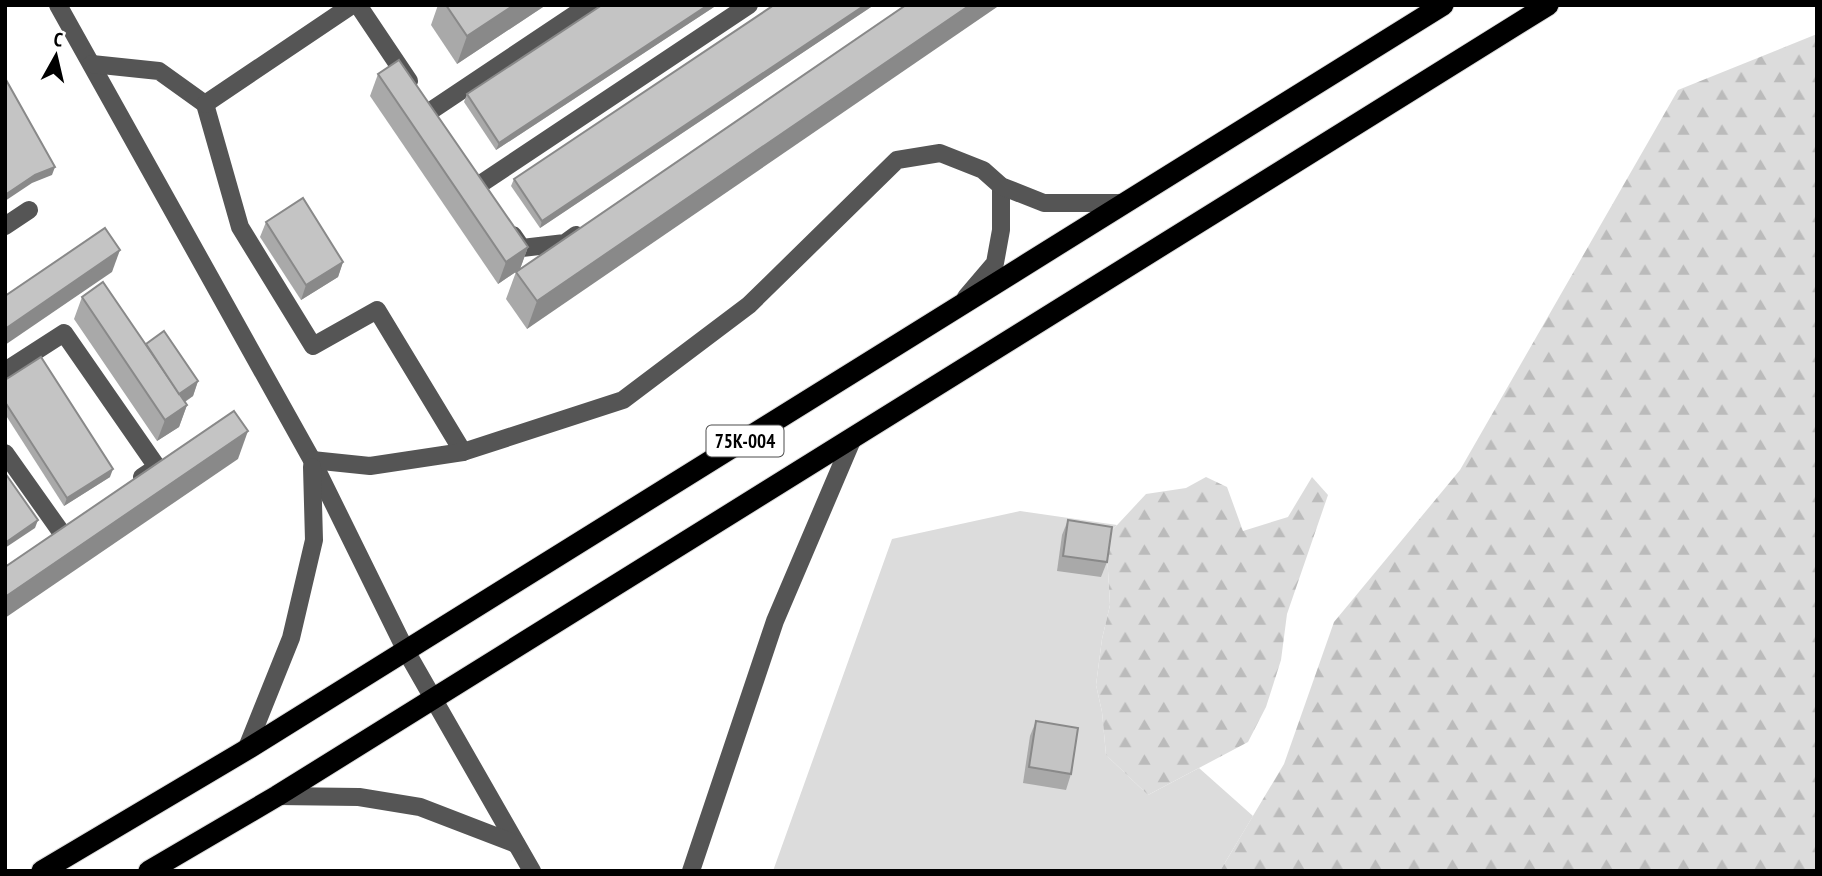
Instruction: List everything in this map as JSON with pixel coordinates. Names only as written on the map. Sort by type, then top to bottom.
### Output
[{"type":"highway","name":"75К-004","points":[[42,871],[246,750],[1443,5]]},
{"type":"highway","name":"75К-004","points":[[149,871],[277,796],[1548,5]]},
{"type":"street","points":[[58,5],[312,460],[406,651],[531,871]]},
{"type":"street","points":[[205,104],[352,5]]},
{"type":"street","points":[[358,5],[426,106],[589,5]]},
{"type":"street","points":[[479,185],[749,5]]},
{"type":"street","points":[[92,64],[159,71],[205,104],[240,228],[313,346],[377,310],[463,452]]},
{"type":"street","points":[[312,460],[370,466],[463,452],[623,400],[749,305],[897,160],[940,153],[983,170],[1001,186],[1044,203],[1127,204]]},
{"type":"street","points":[[957,309],[995,263],[1001,230],[1001,186]]},
{"type":"street","points":[[5,226],[29,210]]},
{"type":"street","points":[[501,217],[522,248],[565,243],[588,227]]},
{"type":"street","points":[[5,371],[64,333],[157,467],[125,489]]},
{"type":"street","points":[[691,871],[775,621],[853,438]]},
{"type":"street","points":[[5,453],[61,532]]},
{"type":"street","points":[[246,750],[291,638],[314,540],[312,460]]},
{"type":"street","points":[[277,796],[359,797],[420,807],[516,844]]},
{"type":"green space","points":[[1817,34],[1817,871],[1220,871],[1284,764],[1334,622],[1460,470],[1678,90]]},
{"type":"green space","points":[[1206,477],[1227,487],[1243,531],[1288,517],[1312,477],[1328,495],[1287,614],[1281,660],[1266,707],[1248,742],[1148,795],[1106,755],[1102,712],[1096,685],[1110,605],[1106,537],[1146,494],[1186,488]]},
{"type":"green space","points":[[1020,511],[1117,525],[1106,537],[1110,605],[1096,685],[1102,712],[1106,755],[1148,795],[1199,768],[1253,816],[1220,871],[773,871],[892,539]]},
{"type":"building","points":[[446,5],[514,5],[467,36]]},
{"type":"building","points":[[602,5],[708,5],[499,143],[467,94]]},
{"type":"building","points":[[774,5],[865,5],[542,221],[514,179]]},
{"type":"building","points":[[906,5],[970,5],[537,301],[516,272]]},
{"type":"building","points":[[399,60],[528,247],[506,262],[378,74]]},
{"type":"building","points":[[5,78],[55,167],[35,175],[5,195]]},
{"type":"building","points":[[303,198],[343,262],[306,285],[266,222]]},
{"type":"building","points":[[105,228],[120,250],[5,329],[5,296]]},
{"type":"building","points":[[103,282],[187,405],[165,420],[82,297]]},
{"type":"building","points":[[164,331],[198,381],[179,394],[146,344]]},
{"type":"building","points":[[41,357],[113,469],[67,498],[5,402],[5,380]]},
{"type":"building","points":[[234,411],[248,431],[5,597],[5,567]]},
{"type":"building","points":[[5,473],[38,520],[5,543]]},
{"type":"building","points":[[1068,520],[1112,527],[1107,562],[1063,556]]},
{"type":"building","points":[[1036,721],[1078,728],[1071,774],[1029,767]]}]
